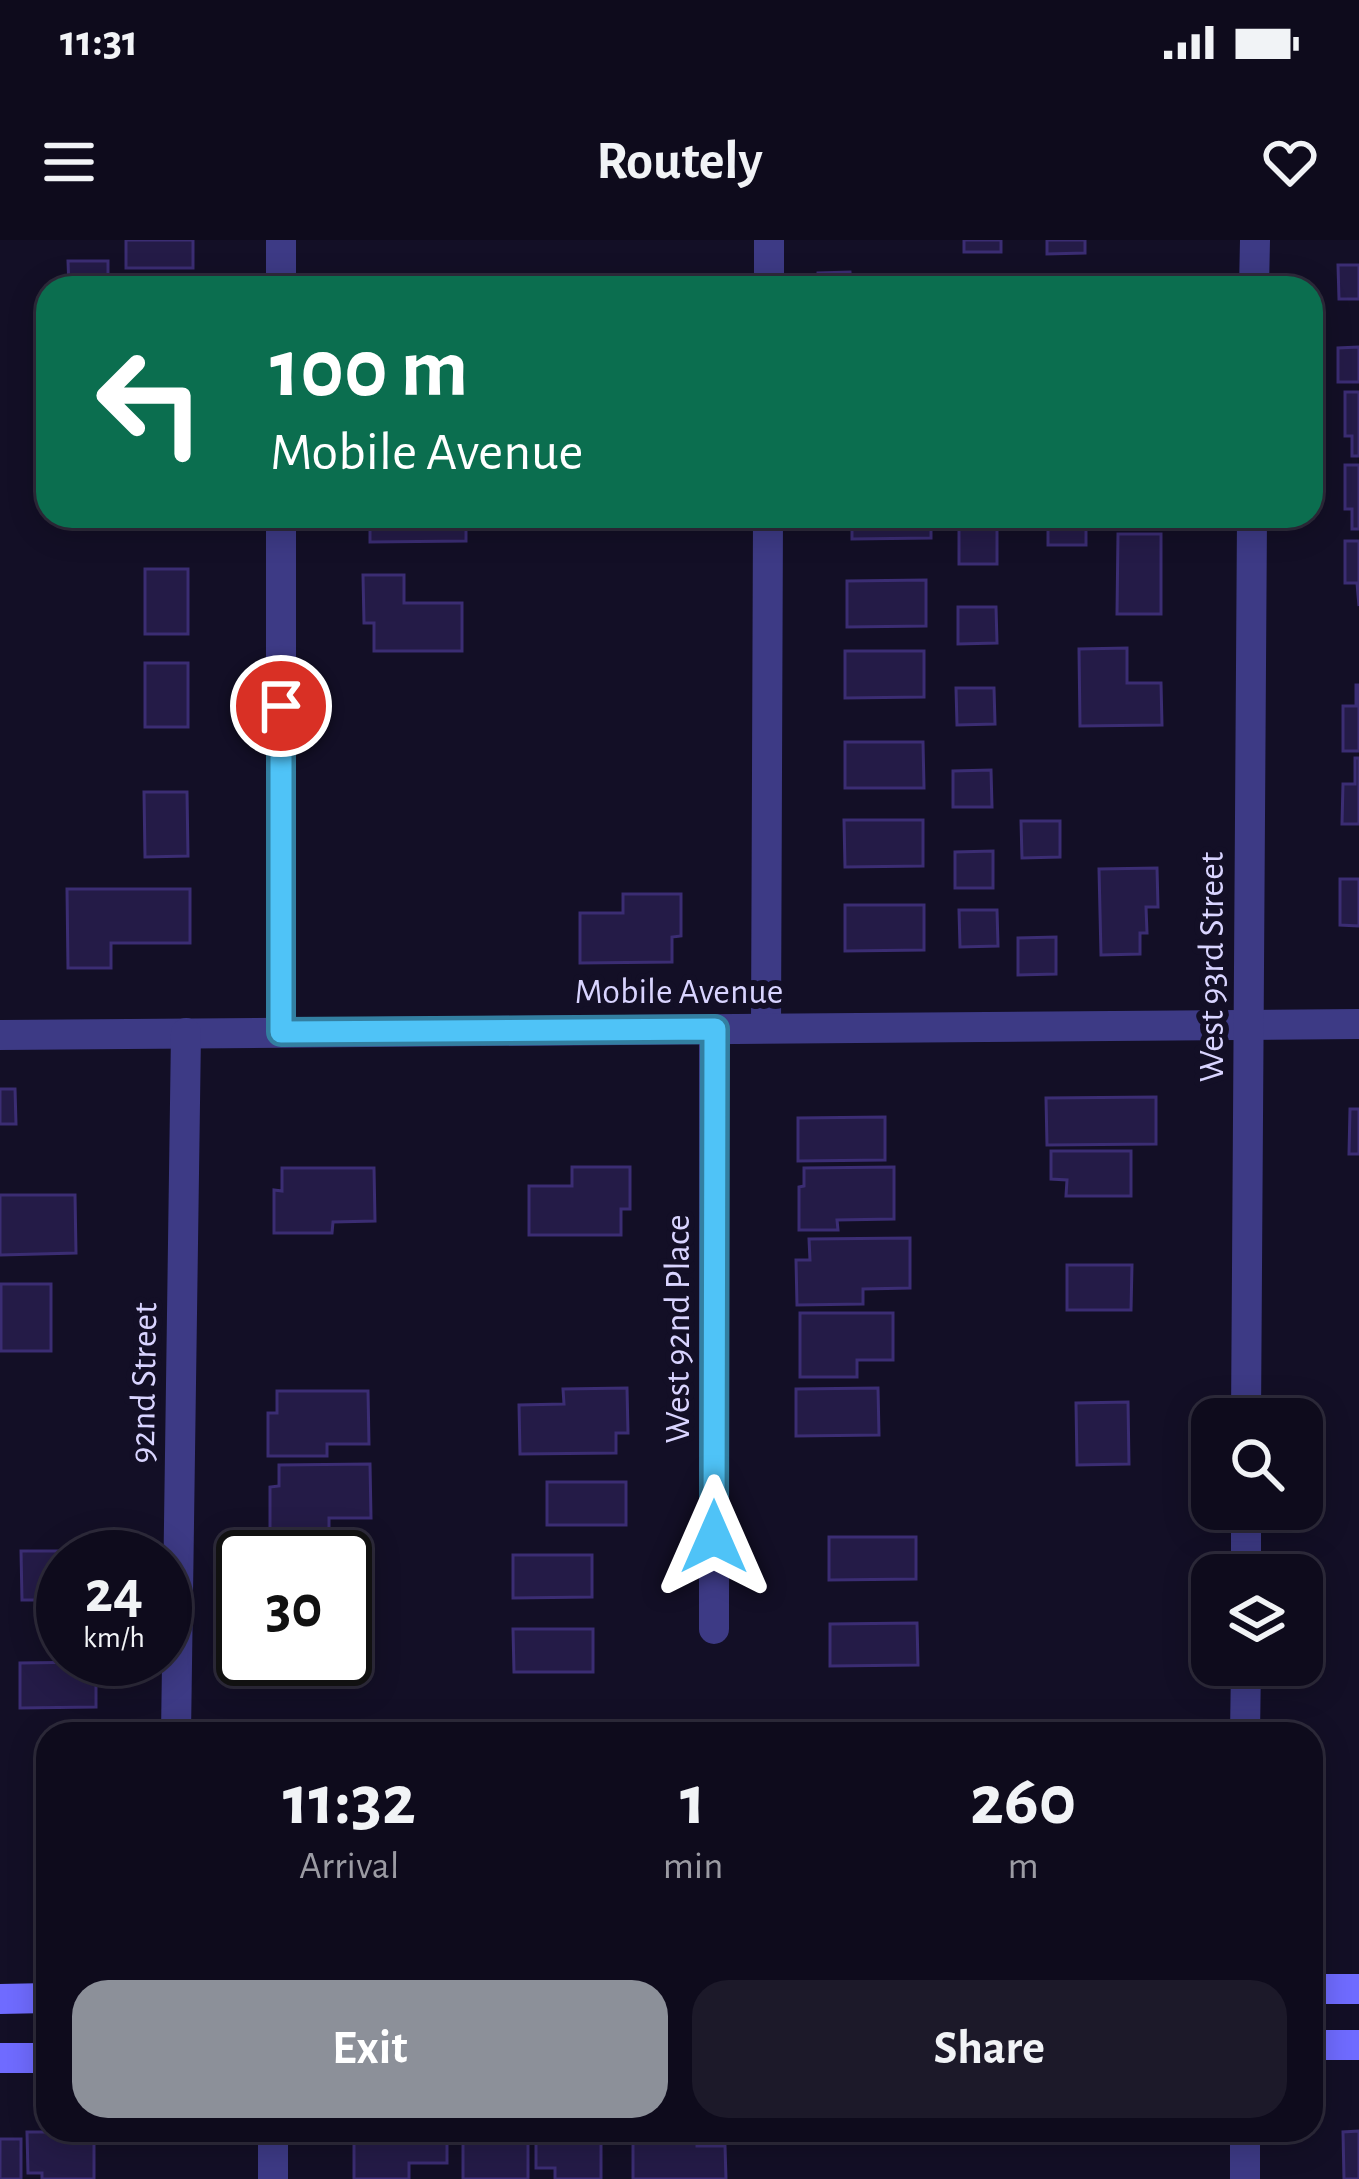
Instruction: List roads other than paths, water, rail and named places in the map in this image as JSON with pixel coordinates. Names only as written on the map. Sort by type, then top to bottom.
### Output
[{"type":"main road","points":[[1323,1990],[1359,1989]]},
{"type":"main road","points":[[0,1999],[36,1998]]},
{"type":"main road","points":[[1323,2045],[1359,2045]]},
{"type":"main road","points":[[0,2058],[36,2058]]},
{"type":"street","points":[[281,240],[281,276]]},
{"type":"street","points":[[769,276],[770,240]]},
{"type":"street","points":[[1254,276],[1255,240]]},
{"type":"street","points":[[281,528],[281,1032]]},
{"type":"street","points":[[766,1028],[768,528]]},
{"type":"street","name":"West 93rd Street","points":[[1246,1398],[1252,528]]},
{"type":"street","name":"Mobile Avenue","points":[[0,1034],[1359,1024]]},
{"type":"street","name":"West 92nd Place","points":[[714,1629],[715,1029]]},
{"type":"street","name":"92nd Street","points":[[176,1722],[186,1033]]},
{"type":"street","points":[[1245,1722],[1246,1686]]},
{"type":"street","points":[[273,2142],[274,2179]]},
{"type":"street","points":[[1245,2142],[1245,2179]]}]
